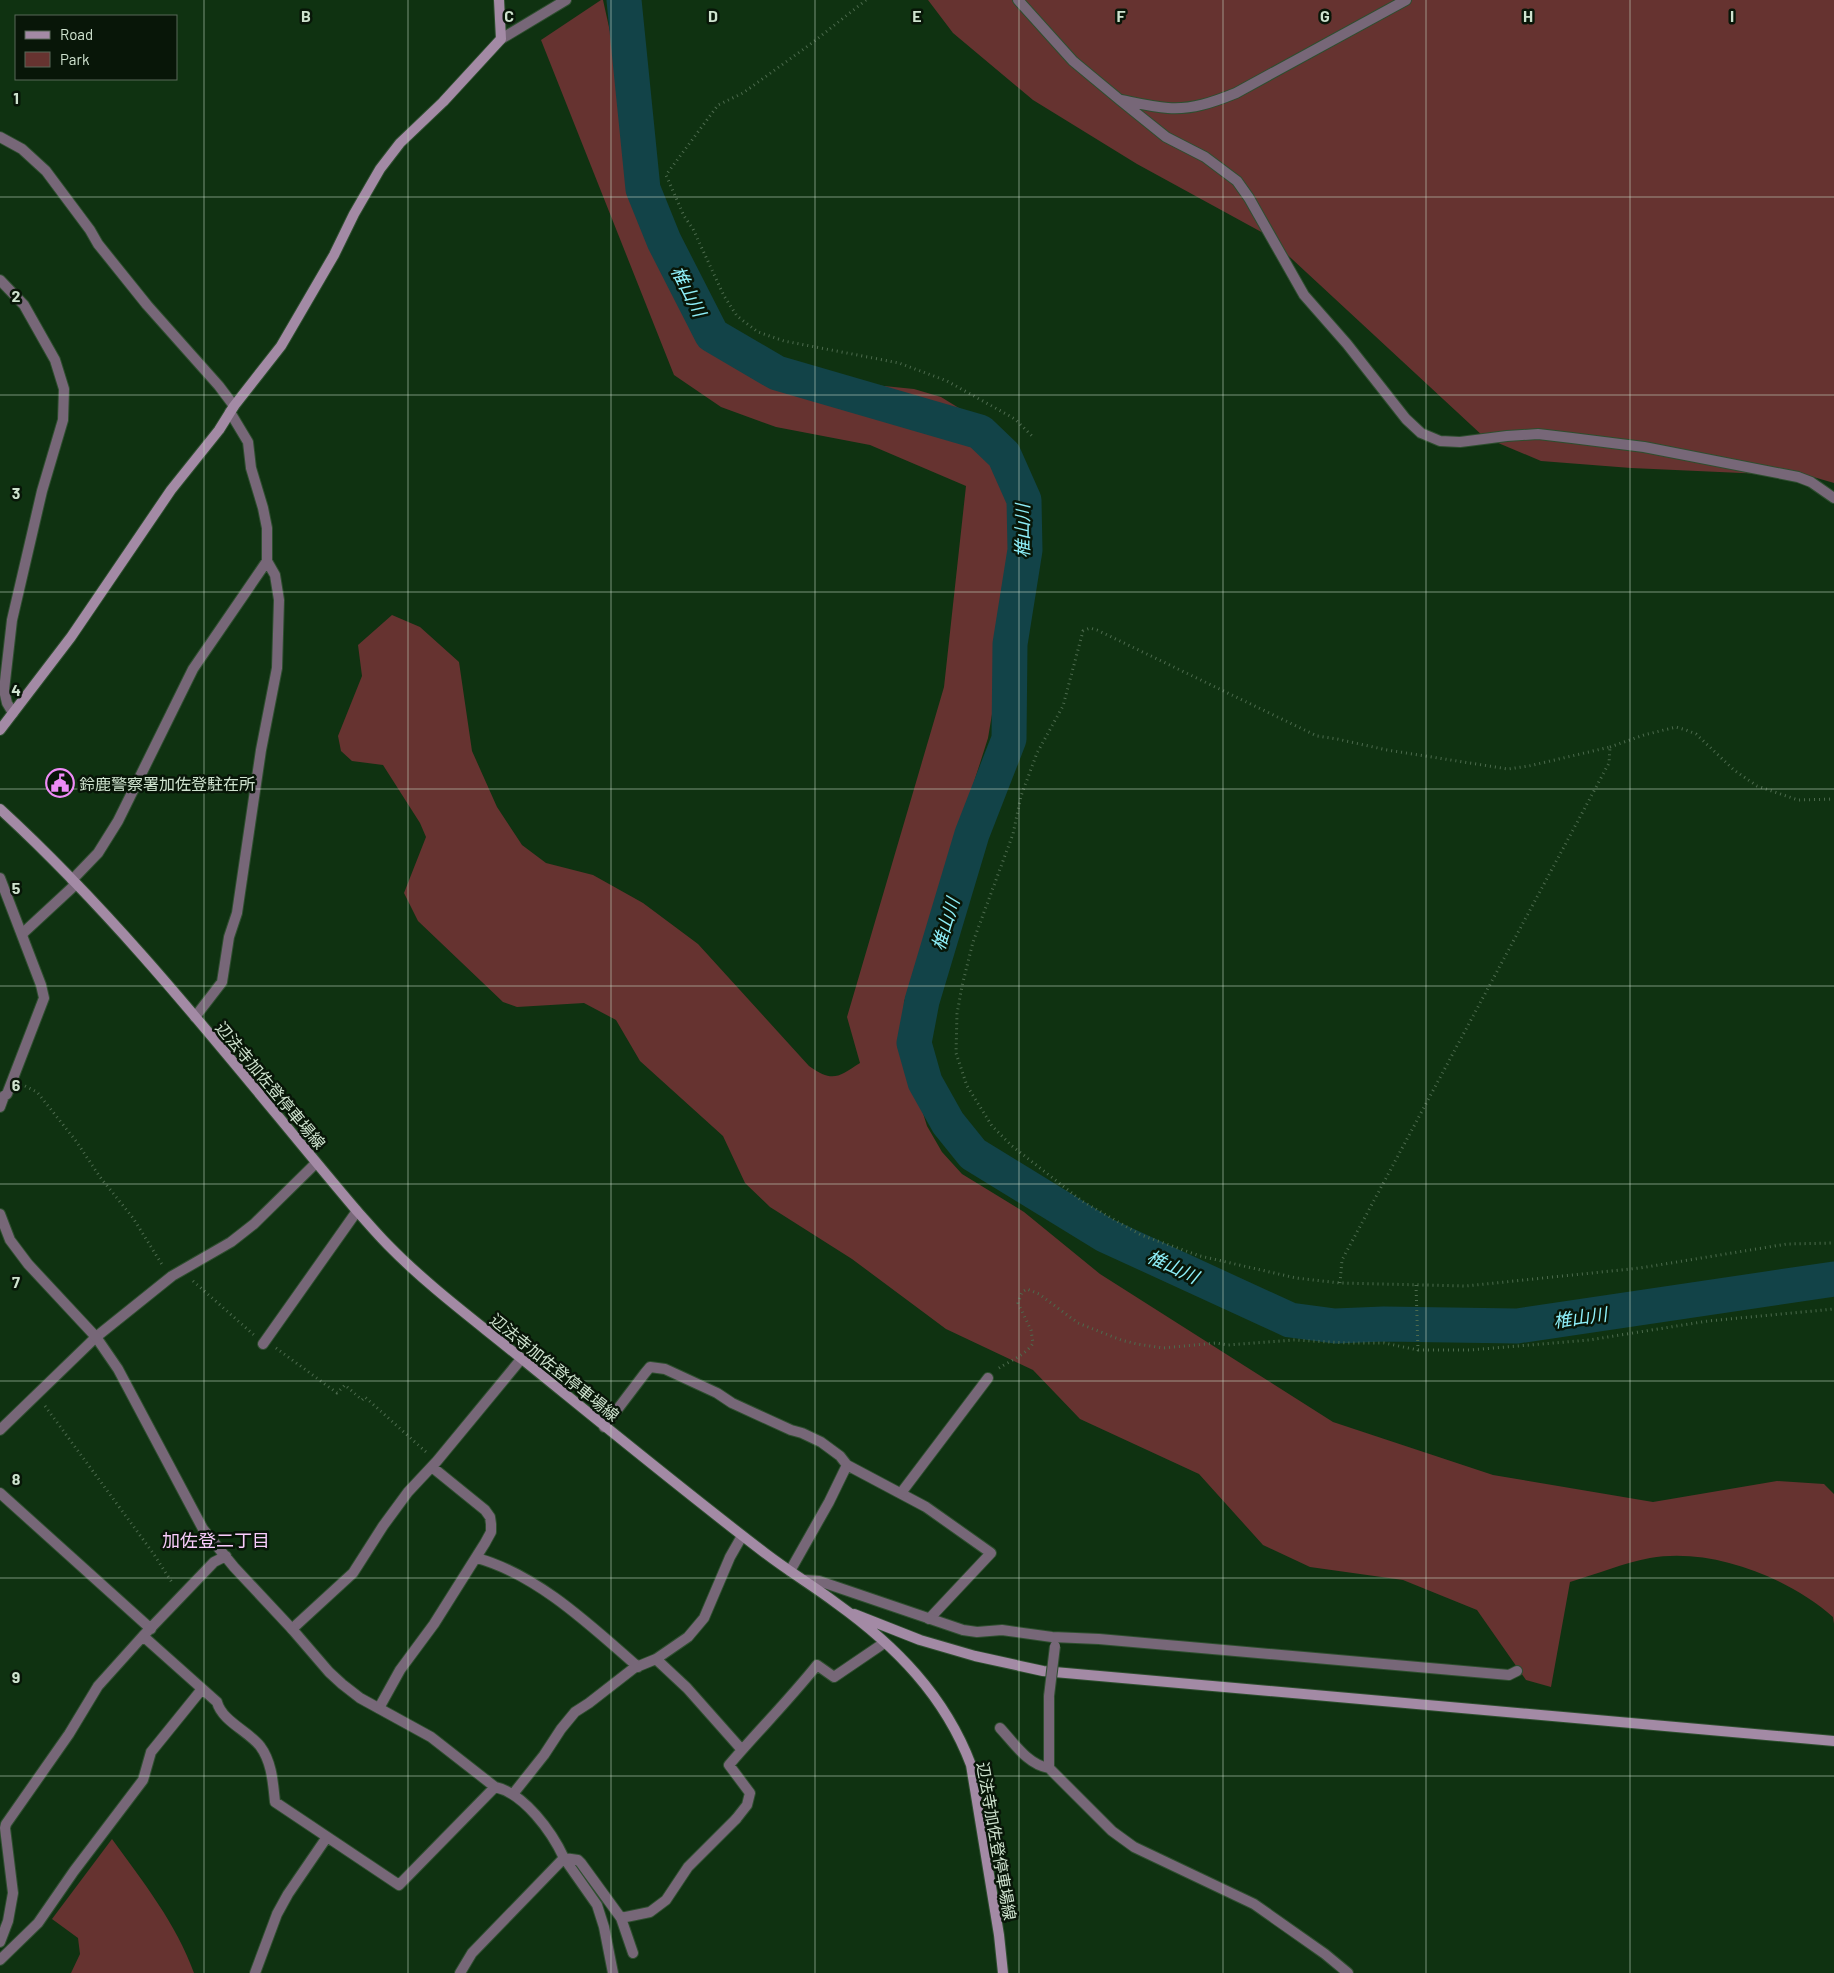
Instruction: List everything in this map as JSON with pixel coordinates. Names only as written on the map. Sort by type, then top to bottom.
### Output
[{"type":"street","points":[[499,0],[501,39]]},
{"type":"street","points":[[1018,0],[1072,61],[1166,137],[1205,157],[1237,181],[1249,198],[1304,295],[1347,344],[1406,419],[1421,433],[1440,441],[1460,442],[1538,434],[1644,448],[1798,477],[1811,482],[1834,498]]},
{"type":"street","points":[[1120,100],[1168,108],[1190,107],[1213,102],[1236,93],[1406,0]]},
{"type":"street","points":[[0,730],[71,637],[171,490],[271,360],[296,322],[380,169],[400,143],[443,102],[501,39],[562,3]]},
{"type":"street","points":[[0,137],[22,150],[46,171],[90,230],[98,244],[134,290],[219,386],[248,442],[251,468],[265,518],[267,561],[275,575],[279,600],[277,668],[261,750],[237,912],[230,937],[222,982],[195,1017]]},
{"type":"street","points":[[0,280],[24,305],[54,360],[64,389],[64,420],[42,491],[12,620],[4,690],[13,713]]},
{"type":"street","points":[[22,934],[74,882],[98,853],[118,820],[193,669],[267,561]]},
{"type":"street","name":"辺法寺加佐登停車場線","points":[[0,809],[43,848],[195,1017],[356,1211],[388,1246],[468,1316],[522,1358],[604,1427],[742,1536],[847,1612],[912,1667],[932,1692],[961,1739],[971,1765],[1003,1973]]},
{"type":"street","points":[[0,878],[44,998],[13,1080],[0,1107]]},
{"type":"street","points":[[0,1430],[96,1337],[172,1276],[231,1242],[254,1224],[316,1163]]},
{"type":"street","points":[[264,1342],[356,1211]]},
{"type":"street","points":[[0,1214],[10,1240],[28,1264],[96,1337],[118,1369],[203,1528],[336,1678],[360,1698],[431,1737],[495,1787],[505,1789],[524,1804],[556,1840],[564,1858],[597,1905],[604,1927],[613,1973]]},
{"type":"street","points":[[292,1629],[353,1573],[382,1526],[408,1492],[435,1464],[522,1358]]},
{"type":"street","points":[[604,1427],[650,1367],[657,1367],[692,1381],[717,1393],[732,1403],[821,1442],[840,1456],[846,1465],[901,1493],[954,1526],[991,1553],[929,1619]]},
{"type":"street","points":[[901,1493],[988,1378]]},
{"type":"street","points":[[379,1708],[400,1670],[434,1624],[477,1558],[491,1532],[490,1517],[435,1464]]},
{"type":"street","points":[[790,1571],[829,1502],[846,1465]]},
{"type":"street","points":[[0,1493],[151,1628]]},
{"type":"street","points":[[512,1794],[544,1755],[575,1712],[638,1667],[656,1659],[688,1637],[704,1618],[730,1557],[742,1536]]},
{"type":"street","points":[[0,1942],[8,1921],[13,1893],[6,1824],[69,1734],[98,1686],[214,1562],[226,1556]]},
{"type":"street","points":[[477,1558],[495,1563],[510,1571],[577,1613],[638,1667]]},
{"type":"street","points":[[804,1580],[819,1580],[963,1630],[977,1632],[1002,1630],[1053,1642],[1099,1639],[1509,1676],[1517,1670]]},
{"type":"street","points":[[847,1612],[920,1640],[975,1656],[1043,1671],[1834,1741]]},
{"type":"street","points":[[143,1636],[217,1702],[218,1707],[226,1716],[248,1733],[261,1747],[272,1769],[276,1802],[399,1885],[495,1787]]},
{"type":"street","points":[[1049,1768],[1048,1696],[1053,1642]]},
{"type":"street","points":[[621,1918],[650,1912],[666,1900],[688,1867],[736,1819],[747,1805],[750,1793],[729,1765],[769,1719],[779,1711],[817,1665],[834,1677],[884,1643]]},
{"type":"street","points":[[656,1659],[687,1688],[742,1750]]},
{"type":"street","points":[[0,1960],[38,1923],[74,1871],[143,1780],[151,1752],[202,1688]]},
{"type":"street","points":[[1000,1728],[1028,1759],[1041,1767],[1049,1768],[1112,1831],[1134,1847],[1254,1904],[1325,1954],[1348,1973]]},
{"type":"street","points":[[255,1973],[277,1914],[288,1894],[327,1837]]},
{"type":"street","points":[[564,1858],[578,1860],[581,1863],[621,1918],[633,1953]]},
{"type":"street","points":[[460,1973],[472,1954],[564,1858]]},
{"type":"path","points":[[866,0],[812,43],[743,93],[718,105],[666,175],[684,216],[694,229],[724,296],[736,316],[758,332],[784,341],[899,363],[947,381],[1015,419],[1032,436]]},
{"type":"path","points":[[1834,799],[1798,800],[1757,786],[1734,770],[1696,734],[1676,728],[1652,733],[1610,747],[1530,766],[1508,769],[1387,750],[1317,736],[1090,628],[1083,631],[1063,706],[1034,760],[1021,796],[1013,834],[968,958],[957,1014],[956,1040],[956,1053],[967,1086],[992,1126],[1012,1146],[1082,1200],[1141,1236],[1200,1256],[1296,1278],[1340,1283],[1466,1286],[1640,1268],[1787,1244],[1834,1243]]},
{"type":"path","points":[[1340,1283],[1342,1260],[1609,763],[1610,747]]},
{"type":"path","points":[[13,1080],[38,1092],[76,1141],[100,1178],[133,1218],[172,1276]]},
{"type":"path","points":[[182,1270],[264,1342],[337,1393],[345,1385],[362,1400],[365,1397],[435,1464]]},
{"type":"path","points":[[1416,1285],[1418,1350]]},
{"type":"path","points":[[988,1378],[1018,1355],[1025,1353],[1033,1343],[1031,1330],[1018,1303],[1022,1292],[1027,1289],[1039,1294],[1078,1323],[1121,1340],[1163,1348],[1216,1343],[1228,1346],[1294,1340],[1384,1343],[1418,1350],[1470,1350],[1588,1340],[1708,1321],[1834,1308]]},
{"type":"path","points":[[36,1394],[153,1553],[181,1597]]},
{"type":"green space","points":[[603,0],[665,279],[705,349],[744,372],[914,389],[941,397],[993,429],[1019,485],[1025,517],[988,738],[904,1002],[903,1035],[908,1065],[927,1126],[942,1152],[962,1174],[1024,1212],[1100,1274],[1333,1422],[1493,1475],[1653,1502],[1777,1481],[1824,1484],[1834,1494],[1834,1624],[1833,1617],[1794,1589],[1748,1568],[1698,1557],[1650,1558],[1570,1582],[1551,1687],[1526,1680],[1477,1610],[1403,1580],[1310,1567],[1263,1545],[1199,1474],[1080,1419],[1033,1370],[946,1329],[852,1259],[770,1207],[745,1183],[723,1136],[640,1061],[616,1020],[584,1003],[517,1007],[503,1002],[418,921],[404,893],[426,837],[420,823],[383,765],[352,761],[341,751],[338,736],[362,676],[358,645],[392,615],[420,627],[459,662],[472,751],[497,807],[522,845],[546,863],[593,875],[643,903],[698,944],[809,1066],[824,1075],[841,1075],[860,1063],[847,1017],[944,687],[966,486],[870,445],[776,427],[721,407],[674,375],[541,40]]},
{"type":"green space","points":[[928,0],[1834,0],[1834,483],[1810,476],[1631,468],[1541,461],[1484,437],[1265,234],[1137,164],[1033,100],[953,33]]},
{"type":"green space","points":[[112,1839],[168,1920],[187,1955],[194,1973],[71,1973],[80,1954],[78,1938],[52,1919]]},
{"type":"waterway","name":"椎山川","points":[[624,0],[643,189],[664,241],[712,335],[777,373],[980,432],[1004,455],[1024,500],[1025,550],[1010,644],[1009,739],[972,834],[922,1001],[914,1043],[925,1082],[948,1123],[973,1154],[1105,1235],[1290,1320],[1335,1326],[1384,1324],[1517,1326],[1834,1279]]},
{"type":"place","name":"鈴鹿警察署加佐登駐在所","points":[[60,783]]},
{"type":"district","name":"加佐登二丁目","points":[[216,1540]]}]
